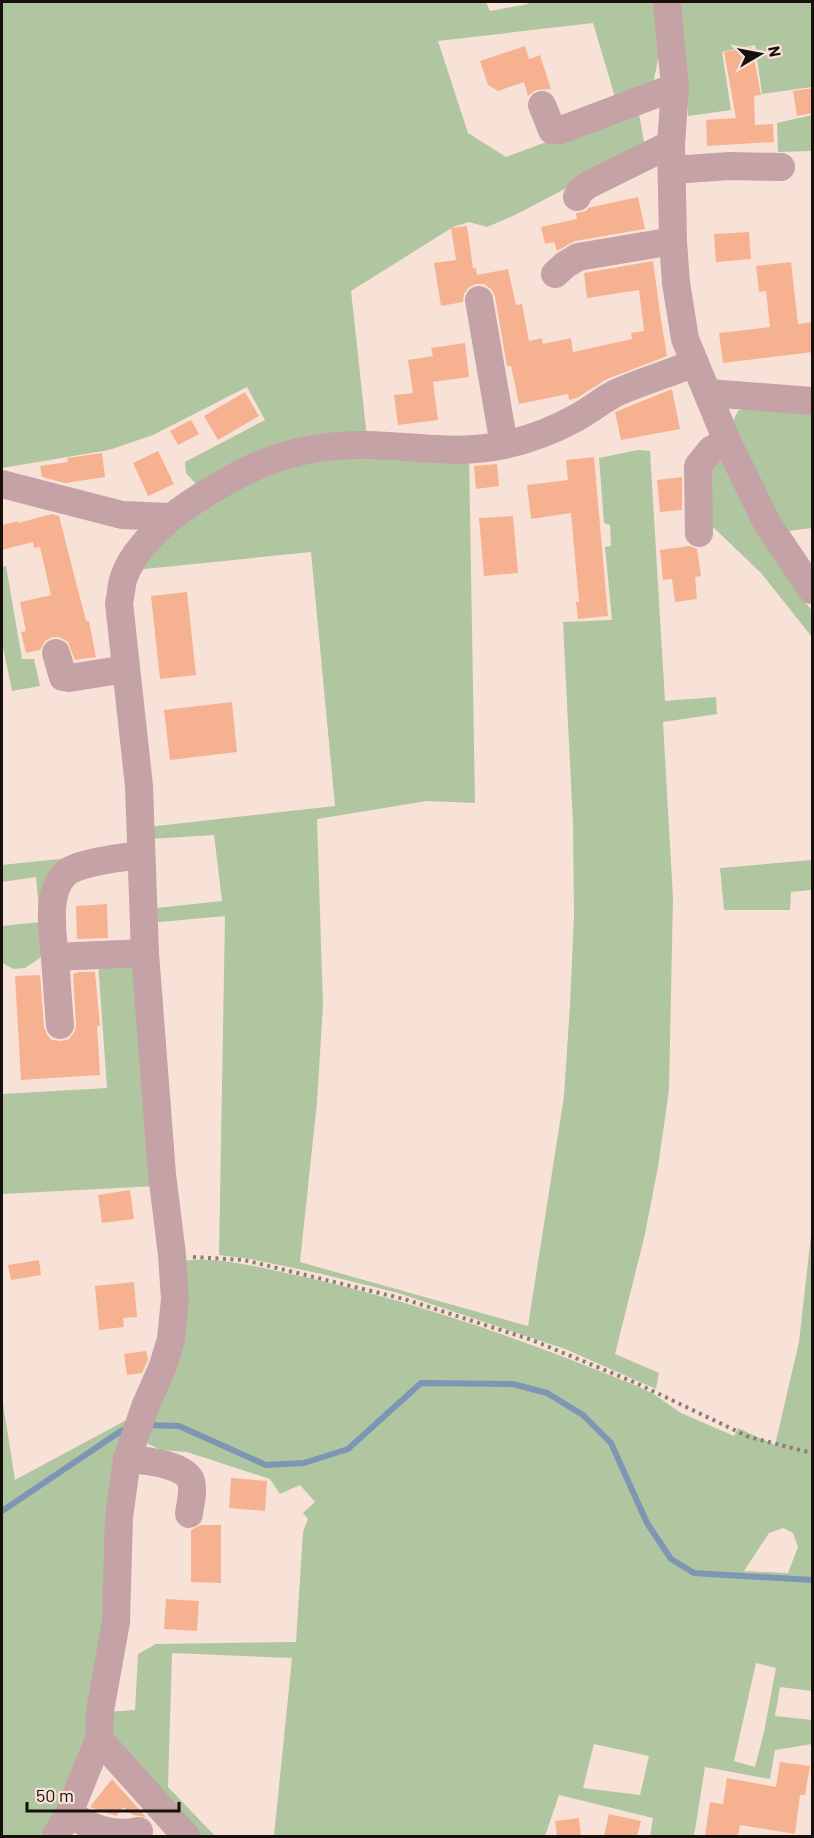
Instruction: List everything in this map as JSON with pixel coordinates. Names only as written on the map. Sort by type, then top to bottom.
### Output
[{"type":"street","points":[[667,2],[675,87],[672,241],[685,339],[727,441],[767,523],[813,590]]},
{"type":"street","points":[[542,105],[552,130],[561,130],[675,87]]},
{"type":"street","points":[[576,197],[588,185],[672,157],[730,166],[781,167]]},
{"type":"street","points":[[555,274],[578,257],[672,241]]},
{"type":"street","points":[[479,300],[504,445]]},
{"type":"street","points":[[139,1832],[124,1834],[100,1831],[86,1825],[63,1825],[99,1739],[100,1711],[117,1622],[119,1516],[134,1436],[164,1366],[171,1339],[175,1299],[162,1174],[145,953],[139,786],[119,603],[123,579],[132,561],[170,517],[245,471],[290,453],[320,448],[366,445],[471,450],[504,445],[576,419],[613,395],[695,363]]},
{"type":"street","points":[[708,393],[813,401]]},
{"type":"street","points":[[699,533],[698,466],[711,450],[727,441]]},
{"type":"street","points":[[2,484],[122,515],[170,517]]},
{"type":"street","points":[[57,653],[63,677],[126,669]]},
{"type":"street","points":[[60,1024],[52,931],[52,902],[60,883],[68,872],[79,867],[141,855]]},
{"type":"street","points":[[55,957],[145,953]]},
{"type":"street","points":[[134,1436],[145,1460],[185,1473],[191,1481],[189,1514]]},
{"type":"street","points":[[99,1739],[186,1836]]},
{"type":"path","points":[[172,1255],[244,1260],[404,1299],[532,1340],[636,1383],[749,1437],[813,1453]]},
{"type":"green space","points":[[2,2],[486,2],[490,11],[528,4],[527,2],[654,2],[659,55],[653,84],[615,97],[593,23],[438,41],[468,133],[506,157],[638,108],[645,147],[515,215],[487,227],[469,222],[453,227],[351,291],[367,438],[207,486],[195,483],[186,473],[185,462],[265,420],[247,387],[153,435],[109,450],[2,468]]},
{"type":"green space","points":[[680,2],[812,2],[812,87],[762,94],[755,45],[722,52],[731,110],[688,116]]},
{"type":"green space","points":[[812,115],[812,151],[778,152],[777,123]]},
{"type":"green space","points":[[747,407],[812,412],[812,528],[789,531],[784,529],[733,421],[738,411]]},
{"type":"green space","points":[[638,450],[650,451],[665,701],[716,697],[717,714],[663,722],[673,898],[669,1090],[658,1167],[645,1234],[615,1354],[659,1373],[656,1389],[565,1349],[398,1293],[322,1274],[251,1259],[219,1255],[225,916],[149,923],[148,827],[335,806],[311,552],[135,570],[173,523],[288,460],[469,454],[475,803],[427,801],[317,819],[323,1005],[317,1102],[300,1262],[528,1326],[564,1096],[570,1005],[574,916],[573,824],[563,622],[612,620],[605,547],[611,546],[610,525],[604,523],[599,458]],"holes":[[[214,835],[222,901],[157,908],[151,839]]]},
{"type":"green space","points":[[720,454],[778,564],[812,611],[812,637],[761,573],[714,528],[705,530],[707,458]]},
{"type":"green space","points":[[6,566],[22,659],[34,659],[40,686],[12,691],[2,642],[2,567]]},
{"type":"green space","points":[[97,855],[77,864],[40,958],[25,968],[14,969],[2,963],[2,926],[40,922],[36,877],[2,882],[2,865]]},
{"type":"green space","points":[[812,860],[812,890],[791,892],[790,910],[724,910],[720,868]]},
{"type":"green space","points":[[98,962],[128,964],[138,970],[157,1186],[2,1194],[2,1094],[107,1088]]},
{"type":"green space","points":[[812,1226],[812,1691],[780,1687],[775,1716],[812,1720],[812,1744],[775,1750],[770,1779],[705,1767],[694,1836],[650,1836],[653,1818],[559,1795],[545,1836],[274,1836],[292,1658],[172,1653],[168,1787],[215,1836],[192,1836],[114,1746],[105,1712],[135,1710],[138,1654],[156,1644],[296,1642],[303,1532],[308,1519],[303,1513],[315,1502],[300,1485],[280,1494],[270,1479],[187,1452],[161,1450],[140,1440],[183,1261],[208,1260],[248,1265],[375,1294],[418,1307],[505,1335],[632,1384],[652,1393],[681,1413],[734,1436],[738,1428],[775,1445],[799,1342]],"holes":[[[783,1528],[793,1533],[798,1547],[788,1573],[744,1571],[769,1533]],[[756,1663],[776,1668],[755,1767],[734,1761]],[[594,1744],[649,1756],[640,1795],[583,1788]]]},
{"type":"green space","points":[[2,1397],[15,1480],[132,1417],[92,1746],[51,1836],[2,1836]]},
{"type":"building","points":[[525,46],[529,59],[540,55],[551,89],[536,90],[528,96],[524,82],[498,91],[488,85],[480,61]]},
{"type":"building","points":[[752,47],[761,95],[754,96],[755,125],[773,124],[774,142],[707,146],[706,120],[736,118],[724,52]]},
{"type":"building","points":[[813,88],[813,113],[797,116],[793,91]]},
{"type":"building","points":[[638,197],[645,229],[575,241],[557,251],[554,242],[545,244],[541,227],[577,219],[576,213],[586,211],[588,208]]},
{"type":"building","points":[[467,226],[473,268],[476,268],[477,275],[508,269],[516,305],[522,304],[529,341],[542,338],[543,344],[571,338],[573,352],[632,339],[631,333],[644,331],[639,290],[587,298],[584,273],[653,261],[667,356],[607,379],[577,398],[569,400],[568,394],[519,404],[511,366],[507,366],[492,290],[484,284],[476,284],[468,288],[463,302],[441,306],[434,263],[456,260],[451,228]]},
{"type":"building","points":[[749,232],[751,259],[716,262],[714,234]]},
{"type":"building","points":[[791,262],[798,324],[813,322],[813,352],[723,363],[719,333],[770,327],[766,291],[759,292],[756,266]]},
{"type":"building","points":[[465,343],[469,377],[433,382],[438,420],[398,425],[394,395],[413,393],[408,360],[433,356],[431,348]]},
{"type":"building","points":[[672,389],[680,429],[621,440],[615,412]]},
{"type":"building","points":[[245,392],[259,416],[218,440],[204,416]]},
{"type":"building","points":[[191,420],[199,434],[178,445],[170,431]]},
{"type":"building","points":[[158,451],[174,484],[148,496],[133,463]]},
{"type":"building","points":[[102,453],[105,477],[65,483],[42,477],[40,466],[68,462],[67,458]]},
{"type":"building","points":[[594,457],[608,616],[578,619],[576,602],[579,602],[571,513],[531,519],[527,485],[568,480],[566,460]]},
{"type":"building","points":[[497,464],[499,486],[476,489],[474,466]]},
{"type":"building","points":[[682,477],[682,510],[660,512],[657,480]]},
{"type":"building","points":[[52,514],[59,516],[86,621],[89,621],[96,657],[75,660],[68,642],[59,637],[52,637],[45,641],[40,650],[26,653],[21,632],[26,631],[20,602],[51,595],[40,547],[34,548],[33,542],[2,550],[2,525]]},
{"type":"building","points":[[513,516],[518,573],[484,576],[479,518]]},
{"type":"building","points":[[690,546],[697,549],[701,576],[695,577],[697,599],[675,602],[672,579],[663,580],[660,550]]},
{"type":"building","points":[[187,592],[196,675],[160,679],[151,596]]},
{"type":"building","points":[[232,702],[237,752],[170,760],[164,710]]},
{"type":"building","points":[[107,904],[108,938],[77,939],[76,906]]},
{"type":"building","points":[[95,972],[100,1026],[97,1026],[100,1075],[21,1080],[15,976],[40,975],[44,1027],[52,1040],[61,1041],[69,1039],[75,1031],[73,974]]},
{"type":"building","points":[[130,1190],[134,1219],[102,1223],[98,1195]]},
{"type":"building","points":[[39,1260],[41,1275],[11,1280],[8,1265]]},
{"type":"building","points":[[134,1282],[137,1317],[123,1318],[124,1327],[99,1330],[95,1286]]},
{"type":"building","points":[[146,1351],[148,1360],[142,1373],[127,1375],[124,1354]]},
{"type":"building","points":[[231,1478],[267,1481],[265,1511],[229,1508]]},
{"type":"building","points":[[201,1525],[221,1525],[221,1583],[191,1582],[191,1530]]},
{"type":"building","points":[[166,1599],[199,1601],[197,1631],[164,1629]]},
{"type":"building","points":[[780,1762],[810,1766],[805,1795],[800,1795],[795,1834],[740,1825],[738,1836],[705,1835],[710,1802],[723,1804],[727,1778],[776,1787]]},
{"type":"building","points":[[112,1779],[146,1817],[133,1815],[123,1807],[116,1816],[90,1807]]},
{"type":"building","points":[[609,1814],[641,1821],[637,1836],[604,1836]]},
{"type":"building","points":[[579,1818],[581,1836],[557,1836],[555,1821]]},
{"type":"waterway","points":[[148,1425],[179,1426],[266,1465],[304,1463],[348,1449],[421,1383],[513,1384],[547,1393],[583,1415],[611,1443],[647,1523],[671,1559],[694,1573],[812,1580]]},
{"type":"waterway","points":[[2,1511],[121,1431],[130,1428]]}]
